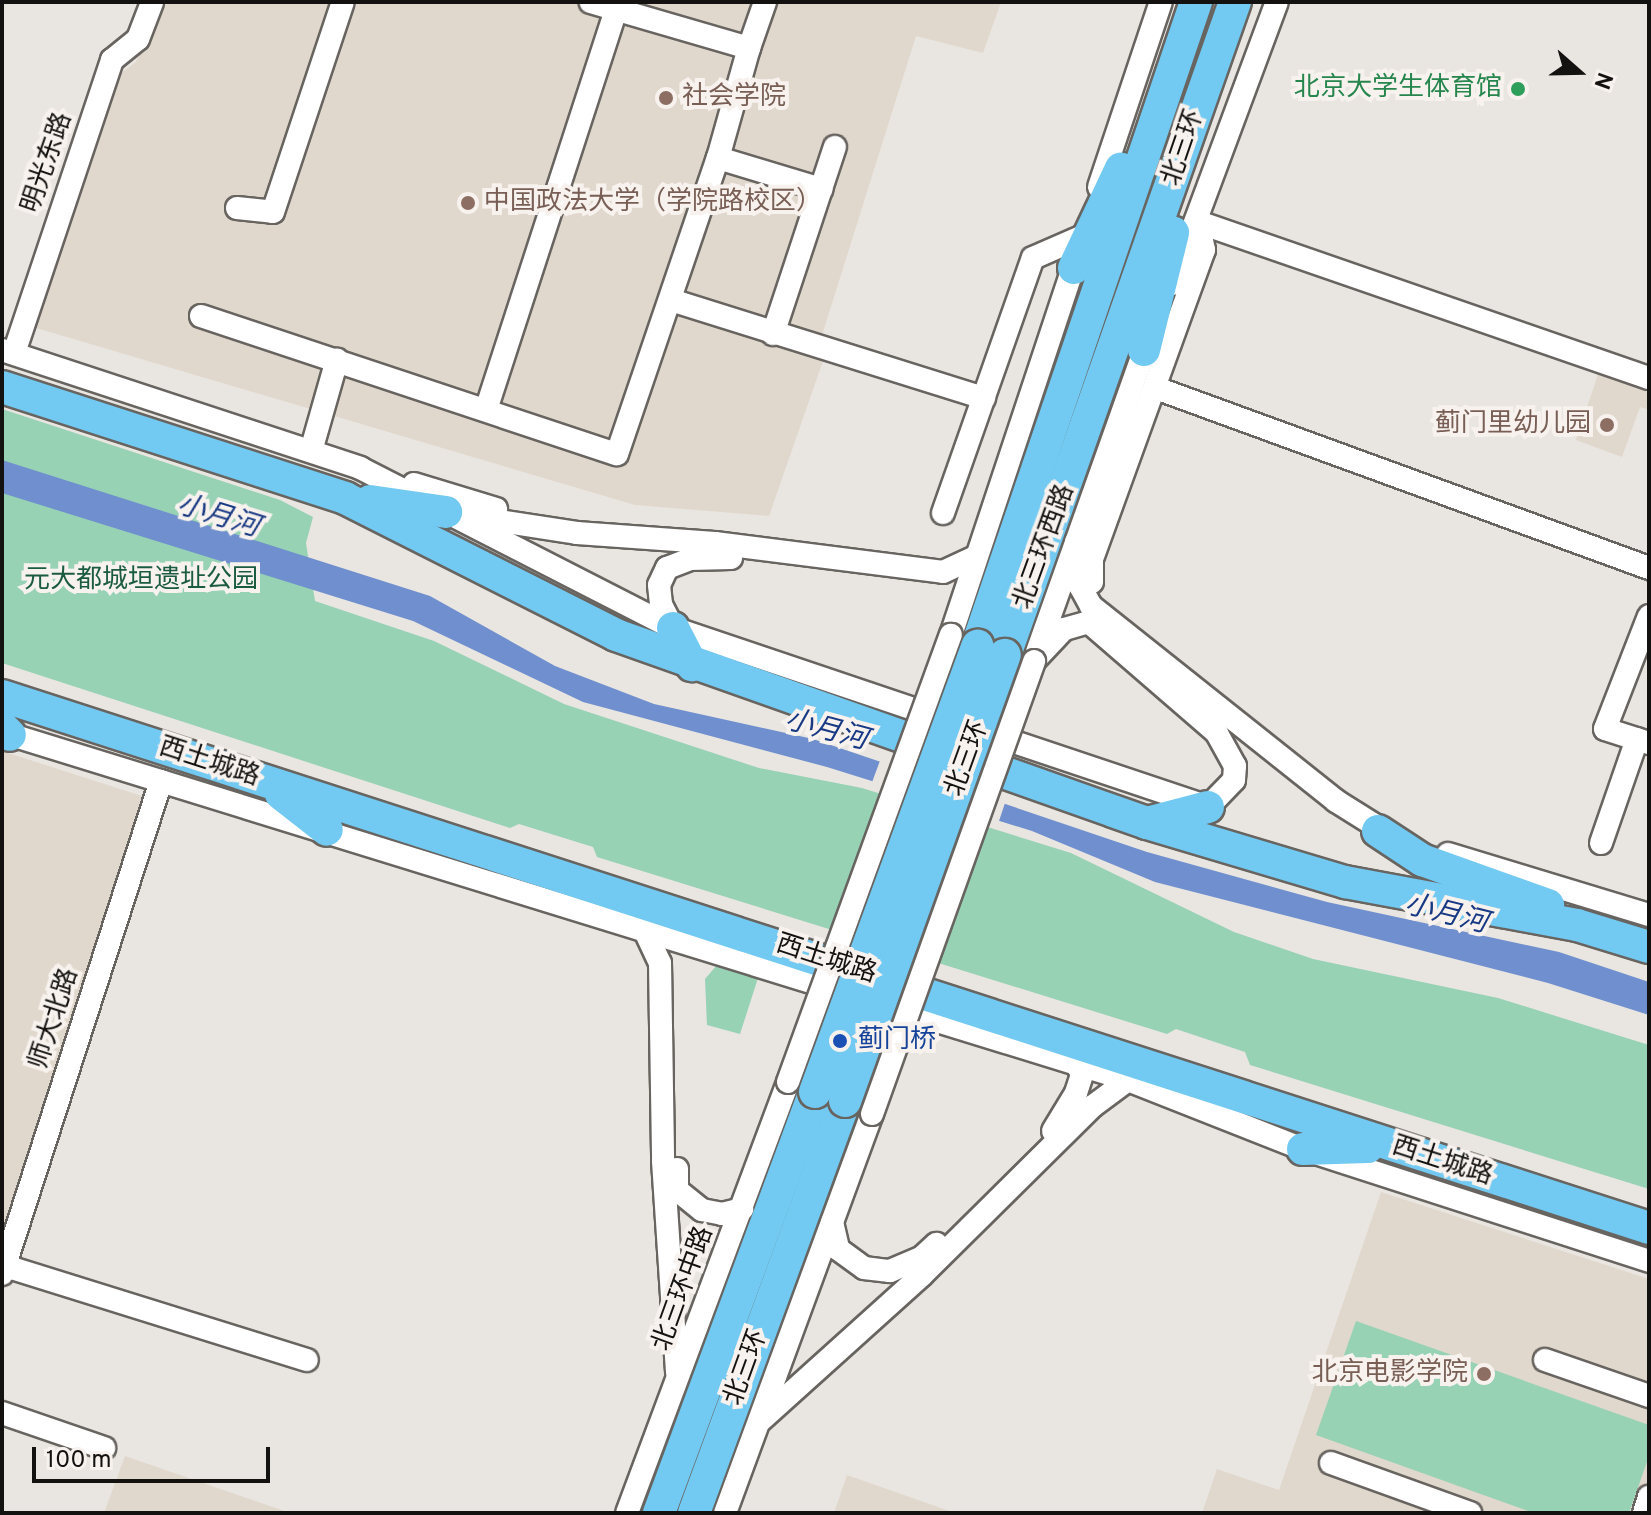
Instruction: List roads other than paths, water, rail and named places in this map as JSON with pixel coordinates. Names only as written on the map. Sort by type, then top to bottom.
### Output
[{"type":"highway","name":"北三环","points":[[992,649],[1196,2]]},
{"type":"highway","name":"北三环","points":[[694,1513],[830,1097],[992,649],[1235,2]]},
{"type":"highway","points":[[1074,268],[1184,36]]},
{"type":"highway","points":[[1144,350],[1219,50]]},
{"type":"highway","points":[[2,387],[345,498],[616,635],[692,665],[1147,823],[1345,882],[1577,925],[1643,943]]},
{"type":"highway","points":[[345,498],[446,512]]},
{"type":"highway","points":[[673,628],[692,665]]},
{"type":"highway","name":"西土城路","points":[[2,696],[1649,1228]]},
{"type":"highway","points":[[266,782],[327,830]]},
{"type":"highway","points":[[1147,823],[1208,807]]},
{"type":"highway","points":[[1378,831],[1422,860],[1537,899],[1577,925]]},
{"type":"highway","points":[[698,946],[732,930]]},
{"type":"highway","points":[[1030,1027],[1077,1065]]},
{"type":"highway","points":[[1128,1080],[1168,1075]]},
{"type":"highway","name":"北三环","points":[[659,1513],[830,1097]]},
{"type":"highway","points":[[1303,1149],[1392,1146]]},
{"type":"street","name":"明光东路","points":[[8,352],[112,60],[138,39],[152,2]]},
{"type":"street","points":[[237,208],[273,212],[343,2]]},
{"type":"street","points":[[591,2],[749,48]]},
{"type":"street","points":[[201,316],[617,454],[718,158],[765,2]]},
{"type":"street","name":"北三环西路","points":[[992,649],[961,602],[1161,2]]},
{"type":"street","name":"北三环西路","points":[[830,1097],[992,649],[1076,542],[1144,350],[1198,222],[1277,2]]},
{"type":"street","points":[[486,410],[616,10]]},
{"type":"street","points":[[773,334],[835,147]]},
{"type":"street","points":[[718,158],[821,189]]},
{"type":"street","points":[[1198,222],[1649,378]]},
{"type":"street","points":[[1092,582],[1092,559],[1204,250],[1198,222]]},
{"type":"street","points":[[943,513],[1033,258],[1083,236]]},
{"type":"street","points":[[671,300],[818,349],[984,398]]},
{"type":"street","points":[[8,352],[360,468],[577,533]]},
{"type":"street","points":[[311,451],[337,360]]},
{"type":"street","points":[[1156,388],[1649,568]]},
{"type":"street","points":[[360,468],[673,628],[1208,807],[1234,780],[1235,766],[1224,745],[1089,622],[1075,622],[992,649]]},
{"type":"street","points":[[446,512],[577,533],[715,543],[943,572],[975,557]]},
{"type":"street","points":[[1076,542],[1080,586],[1091,606],[1378,831],[1649,915]]},
{"type":"street","points":[[673,628],[661,604],[659,585],[667,568],[711,556],[934,580],[949,586],[961,602]]},
{"type":"street","points":[[1601,843],[1643,741],[1605,729],[1644,646],[1649,616]]},
{"type":"street","name":"西土城路","points":[[5,731],[1128,1080],[1303,1149],[1649,1261]]},
{"type":"street","name":"师大北路","points":[[3,1270],[161,781]]},
{"type":"street","points":[[645,931],[660,963],[663,1161],[678,1385]]},
{"type":"street","points":[[698,946],[677,959],[670,997],[677,1190],[702,1210],[722,1214],[742,1209]]},
{"type":"street","points":[[830,1097],[832,1222],[838,1249],[864,1268],[890,1271],[921,1258],[1064,1121],[1080,1080],[1077,1065]]},
{"type":"street","points":[[761,1420],[922,1275],[1093,1106],[1128,1080]]},
{"type":"street","name":"北三环中路","points":[[627,1513],[678,1385],[742,1209],[830,1097]]},
{"type":"street","points":[[725,1513],[832,1222]]},
{"type":"street","points":[[3,1270],[307,1360]]},
{"type":"street","points":[[1545,1360],[1649,1396]]},
{"type":"street","points":[[2,1413],[104,1448]]},
{"type":"street","points":[[1331,1463],[1470,1513]]},
{"type":"street","points":[[1644,1513],[1649,1497]]},
{"type":"water","points":[[2,460],[430,596],[555,666],[654,704],[813,739],[1147,852],[1327,902],[1559,952],[1649,982],[1649,1015],[1548,983],[1155,882],[1032,831],[827,767],[583,702],[413,621],[2,493]]},
{"type":"place","name":"北京大学生体育馆","points":[[1518,89]]},
{"type":"place","name":"社会学院","points":[[666,98]]},
{"type":"place","name":"中国政法大学（学院路校区）","points":[[468,203]]},
{"type":"place","name":"蓟门里幼儿园","points":[[1607,425]]},
{"type":"place","name":"蓟门桥","points":[[840,1041]]},
{"type":"place","name":"北京电影学院","points":[[1484,1374]]},
{"type":"water label","name":"小月河","points":[[218,517]]},
{"type":"water label","name":"小月河","points":[[826,731]]},
{"type":"water label","name":"小月河","points":[[1446,915]]},
{"type":"park label","name":"元大都城垣遗址公园","points":[[141,581]]}]
